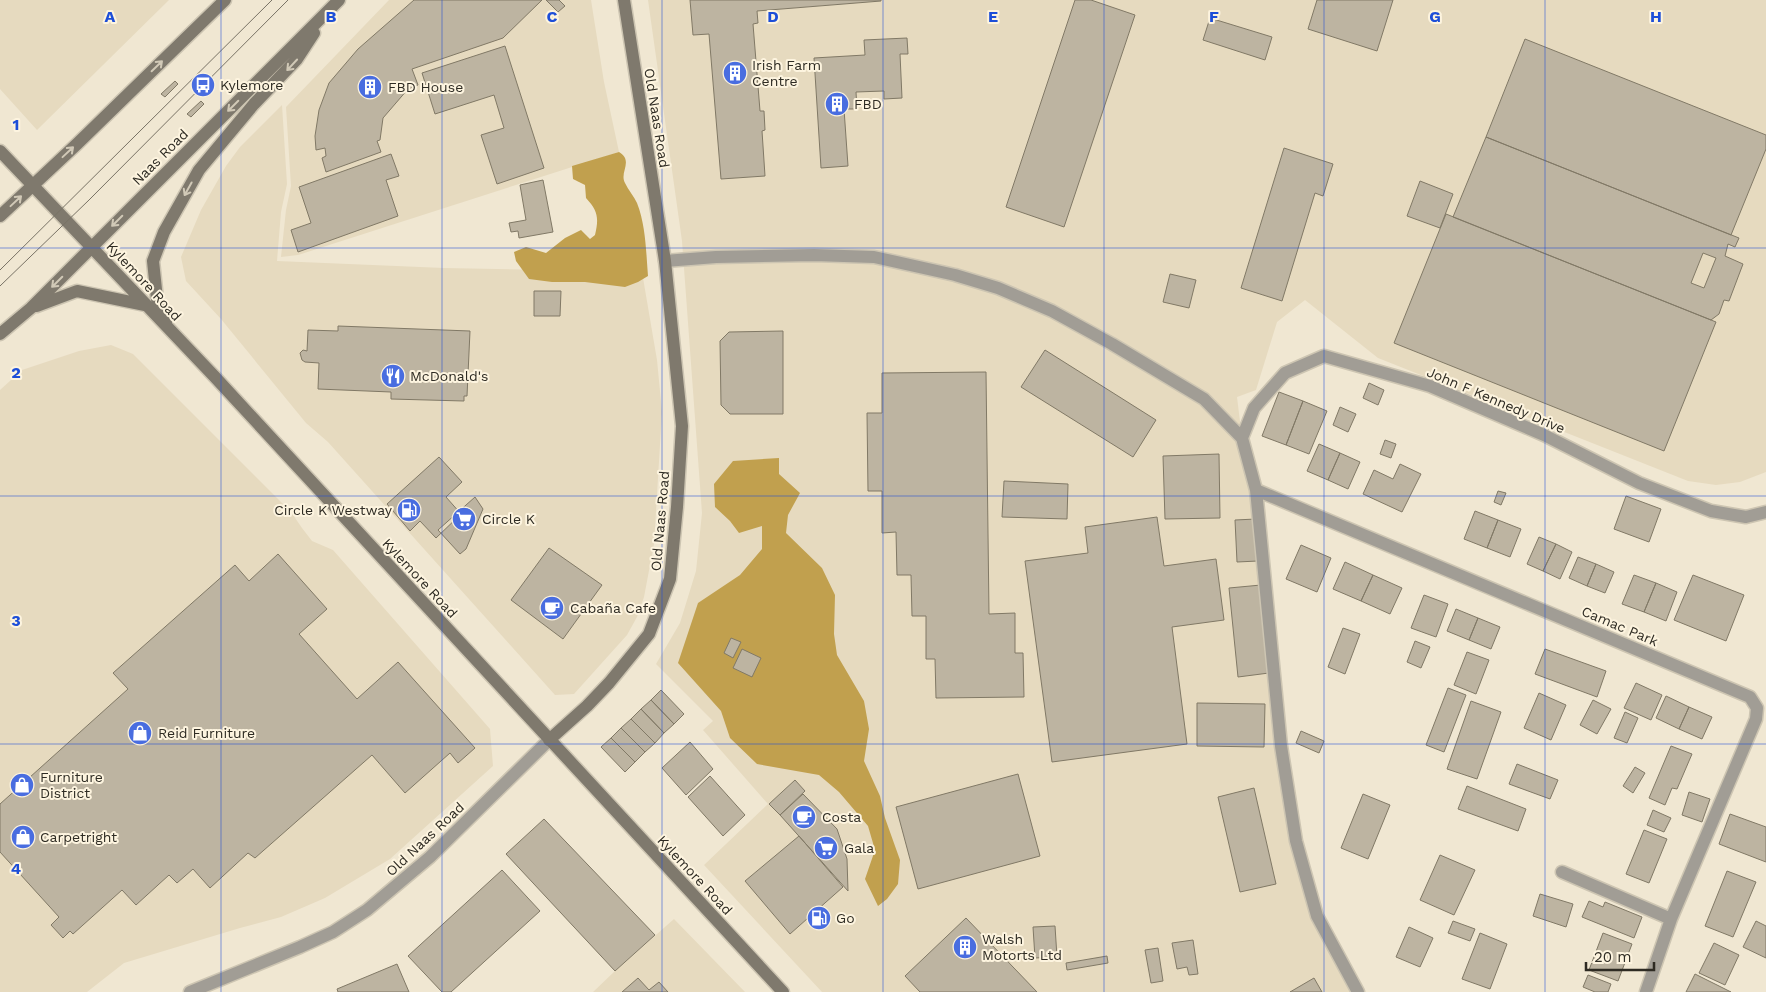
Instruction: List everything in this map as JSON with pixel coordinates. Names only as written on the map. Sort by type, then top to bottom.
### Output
[{"type":"main road","points":[[0,216],[225,0]]},
{"type":"main road","name":"Naas Road","points":[[0,334],[31,308],[339,0]]},
{"type":"main road","name":"Old Naas Road","points":[[549,740],[587,706],[649,634],[670,579],[682,426],[665,261],[624,0]]},
{"type":"main road","points":[[169,330],[157,299],[153,262],[164,232],[199,170],[254,104],[297,59],[329,10]]},
{"type":"main road","name":"Kylemore Road","points":[[0,151],[169,330],[783,992]]},
{"type":"main road","points":[[31,308],[77,291],[145,305]]},
{"type":"street","points":[[665,261],[736,256],[814,255],[874,257],[998,288],[1052,311],[1112,344],[1204,399],[1242,438],[1256,490],[1281,746],[1296,841],[1317,916],[1358,992]]},
{"type":"street","name":"John F Kennedy Drive","points":[[1242,438],[1254,408],[1285,373],[1324,356],[1430,386],[1544,435],[1640,483],[1711,511],[1746,517],[1766,512]]},
{"type":"street","name":"Camac Park","points":[[1256,490],[1750,697],[1761,708],[1671,919],[1646,992]]},
{"type":"street","name":"Old Naas Road","points":[[190,992],[300,948],[333,932],[367,910],[430,857],[549,740]]},
{"type":"street","points":[[1562,872],[1671,919]]},
{"type":"shaded area","points":[[0,0],[169,0],[37,130],[0,89]]},
{"type":"shaded area","points":[[389,0],[591,0],[604,82],[619,152],[298,255],[281,257],[286,210],[291,186],[286,107]]},
{"type":"shaded area","points":[[648,0],[1766,0],[1766,472],[1740,482],[1716,485],[1688,481],[1378,358],[1305,300],[1277,322],[1256,390],[1237,397],[1242,438],[1256,490],[1281,746],[1317,916],[1359,992],[822,992],[704,865],[768,804],[703,730],[713,721],[656,664],[680,623],[696,571],[702,513],[682,241]]},
{"type":"shaded area","points":[[282,105],[287,184],[281,212],[277,261],[444,268],[642,272],[657,360],[662,412],[654,544],[644,597],[637,617],[627,635],[574,694],[555,695],[328,442],[306,423],[221,319],[186,281],[181,257],[201,210],[226,166],[240,147]]},
{"type":"shaded area","points":[[619,152],[623,155],[626,163],[625,183],[637,203],[642,221],[648,276],[625,287],[585,282],[552,282],[529,279],[516,261],[514,252],[526,247],[546,253],[565,238],[581,230],[590,239],[595,235],[597,219],[595,211],[586,198],[585,185],[573,179],[572,166]]},
{"type":"shaded area","points":[[111,345],[133,354],[291,512],[312,541],[333,550],[490,729],[493,766],[390,859],[325,898],[281,917],[124,963],[87,992],[0,992],[0,390],[22,370],[79,351]]},
{"type":"shaded area","points":[[779,458],[779,474],[800,493],[788,515],[786,533],[822,568],[835,595],[834,634],[837,655],[864,701],[869,729],[864,761],[880,796],[885,818],[900,860],[898,884],[887,899],[878,906],[865,879],[875,850],[868,826],[839,792],[819,775],[757,764],[730,738],[721,711],[678,663],[698,603],[740,575],[762,549],[762,526],[739,533],[730,521],[715,507],[714,484],[733,461]]},
{"type":"shaded area","points":[[674,919],[745,992],[593,992],[615,971]]},
{"type":"building","name":"FBD House","points":[[414,0],[542,0],[503,38],[412,69],[418,85],[408,89],[383,118],[380,140],[377,141],[381,152],[326,172],[322,158],[326,156],[325,148],[316,150],[315,136],[319,110],[329,83],[358,49]]},
{"type":"building","points":[[546,0],[559,0],[565,6],[558,12]]},
{"type":"building","name":"Irish Farm Centre","points":[[690,0],[881,0],[757,11],[758,23],[753,24],[760,111],[764,111],[765,130],[762,131],[765,176],[721,179],[709,34],[693,35]]},
{"type":"building","points":[[1075,0],[1091,0],[1135,15],[1064,227],[1006,207]]},
{"type":"building","points":[[1317,0],[1393,0],[1377,51],[1308,29]]},
{"type":"building","points":[[1210,18],[1272,37],[1265,60],[1203,40]]},
{"type":"building","name":"FBD","points":[[907,38],[908,54],[900,54],[902,98],[884,99],[884,91],[856,92],[857,109],[844,109],[848,166],[821,168],[814,58],[865,55],[864,40]]},
{"type":"building","points":[[1525,39],[1766,135],[1766,149],[1731,235],[1486,137]]},
{"type":"building","points":[[505,46],[544,168],[497,184],[481,135],[504,128],[494,95],[435,114],[422,73]]},
{"type":"building","points":[[175,81],[178,84],[165,97],[161,94]]},
{"type":"building","points":[[201,101],[204,104],[191,117],[187,114]]},
{"type":"building","points":[[1486,137],[1739,238],[1735,247],[1728,244],[1725,256],[1743,264],[1729,301],[1724,300],[1719,314],[1711,320],[1453,217]],"holes":[[[1703,253],[1716,258],[1704,288],[1691,283]]]},
{"type":"building","points":[[1284,148],[1333,164],[1323,196],[1315,193],[1282,301],[1241,288]]},
{"type":"building","points":[[391,154],[399,176],[386,180],[398,216],[298,252],[291,230],[311,223],[299,187]]},
{"type":"building","points":[[543,180],[553,232],[519,238],[518,231],[511,232],[509,223],[526,220],[520,185]]},
{"type":"building","points":[[1420,181],[1453,194],[1440,228],[1407,216]]},
{"type":"building","points":[[1446,214],[1716,322],[1664,451],[1394,343]]},
{"type":"building","points":[[1170,274],[1196,280],[1189,308],[1163,302]]},
{"type":"building","points":[[534,291],[561,291],[560,316],[534,316]]},
{"type":"building","name":"McDonald's","points":[[338,326],[470,331],[467,396],[464,396],[464,401],[391,399],[391,392],[318,389],[319,363],[305,362],[302,360],[300,353],[303,350],[307,351],[308,330],[338,331]]},
{"type":"building","points":[[783,331],[783,414],[730,414],[721,405],[720,341],[729,332]]},
{"type":"building","points":[[1045,350],[1156,420],[1133,457],[1021,387]]},
{"type":"building","points":[[986,372],[989,614],[1015,613],[1015,653],[1023,653],[1024,697],[936,698],[935,659],[926,659],[926,616],[912,616],[911,575],[897,575],[896,532],[882,533],[882,491],[868,491],[867,413],[882,413],[882,373]]},
{"type":"building","points":[[1369,383],[1384,390],[1378,405],[1363,398]]},
{"type":"building","points":[[1279,392],[1303,401],[1286,445],[1262,436]]},
{"type":"building","points":[[1303,401],[1327,411],[1309,454],[1286,445]]},
{"type":"building","points":[[1340,407],[1356,414],[1348,432],[1333,425]]},
{"type":"building","points":[[1385,440],[1396,444],[1391,458],[1380,454]]},
{"type":"building","points":[[1319,444],[1340,453],[1328,480],[1307,471]]},
{"type":"building","points":[[1340,453],[1360,462],[1348,489],[1328,480]]},
{"type":"building","points":[[1219,454],[1220,518],[1165,519],[1163,456]]},
{"type":"building","points":[[439,457],[462,482],[446,497],[461,514],[436,538],[420,521],[410,531],[387,504]]},
{"type":"building","points":[[1400,464],[1421,474],[1402,512],[1363,494],[1374,470],[1393,479]]},
{"type":"building","points":[[1004,481],[1068,484],[1067,519],[1002,517]]},
{"type":"building","points":[[1498,491],[1506,493],[1501,505],[1494,502]]},
{"type":"building","points":[[1626,496],[1661,509],[1649,542],[1614,529]]},
{"type":"building","name":"Circle K","points":[[475,497],[483,509],[466,549],[460,554],[438,530]]},
{"type":"building","points":[[1475,511],[1498,520],[1487,548],[1464,539]]},
{"type":"building","points":[[1157,517],[1164,566],[1216,559],[1224,620],[1172,627],[1187,744],[1052,762],[1025,561],[1088,553],[1085,527]]},
{"type":"building","points":[[1256,519],[1258,561],[1237,562],[1235,520]]},
{"type":"building","points":[[1498,520],[1521,529],[1510,557],[1487,548]]},
{"type":"building","points":[[1539,537],[1556,544],[1543,571],[1527,564]]},
{"type":"building","points":[[1556,544],[1572,552],[1560,579],[1543,571]]},
{"type":"building","points":[[1301,545],[1331,558],[1317,592],[1286,579]]},
{"type":"building","points":[[549,548],[602,585],[563,639],[511,600]]},
{"type":"building","points":[[278,554],[327,609],[299,634],[357,699],[398,662],[475,748],[458,763],[450,753],[405,793],[372,755],[255,858],[248,853],[210,888],[193,869],[177,883],[169,875],[136,905],[122,890],[73,934],[70,931],[63,938],[51,925],[59,917],[0,852],[0,804],[128,689],[113,673],[235,565],[249,581]]},
{"type":"building","points":[[1578,557],[1596,564],[1587,586],[1569,578]]},
{"type":"building","points":[[1345,562],[1373,575],[1361,601],[1333,589]]},
{"type":"building","points":[[1596,564],[1614,572],[1605,593],[1587,586]]},
{"type":"building","points":[[1373,575],[1402,588],[1390,614],[1361,601]]},
{"type":"building","points":[[1634,575],[1656,583],[1644,612],[1622,604]]},
{"type":"building","points":[[1693,575],[1744,595],[1726,641],[1674,620]]},
{"type":"building","points":[[1656,583],[1677,592],[1666,621],[1644,612]]},
{"type":"building","points":[[1261,585],[1269,673],[1238,677],[1229,588]]},
{"type":"building","points":[[1424,595],[1448,604],[1436,637],[1411,628]]},
{"type":"building","points":[[1456,609],[1478,618],[1469,640],[1447,631]]},
{"type":"building","points":[[1478,618],[1500,627],[1491,649],[1469,640]]},
{"type":"building","points":[[1343,628],[1360,634],[1345,674],[1328,667]]},
{"type":"building","points":[[731,638],[741,642],[733,658],[724,653]]},
{"type":"building","points":[[1415,641],[1430,647],[1421,668],[1407,662]]},
{"type":"building","points":[[742,649],[761,658],[752,677],[733,668]]},
{"type":"building","points":[[1545,649],[1606,671],[1597,697],[1535,674]]},
{"type":"building","points":[[1467,652],[1489,660],[1476,694],[1454,685]]},
{"type":"building","points":[[1636,683],[1662,695],[1651,720],[1624,708]]},
{"type":"building","points":[[1448,688],[1466,695],[1444,752],[1426,745]]},
{"type":"building","points":[[661,690],[684,714],[674,724],[651,700]]},
{"type":"building","points":[[1539,693],[1566,705],[1551,740],[1524,728]]},
{"type":"building","points":[[1666,696],[1689,707],[1679,729],[1656,718]]},
{"type":"building","points":[[651,700],[674,724],[664,733],[641,709]]},
{"type":"building","points":[[1593,700],[1611,709],[1597,734],[1580,725]]},
{"type":"building","points":[[1471,701],[1501,712],[1477,779],[1447,769]]},
{"type":"building","points":[[1197,703],[1265,704],[1264,747],[1197,746]]},
{"type":"building","points":[[1689,707],[1712,717],[1702,739],[1679,729]]},
{"type":"building","points":[[641,709],[664,733],[655,743],[631,719]]},
{"type":"building","points":[[1625,712],[1638,718],[1627,743],[1614,738]]},
{"type":"building","points":[[631,719],[655,743],[645,752],[621,728]]},
{"type":"building","points":[[621,728],[645,752],[635,762],[611,738]]},
{"type":"building","points":[[1301,731],[1324,741],[1319,753],[1296,743]]},
{"type":"building","points":[[611,738],[635,762],[625,772],[601,747]]},
{"type":"building","points":[[690,742],[713,769],[686,795],[662,768]]},
{"type":"building","points":[[1671,746],[1692,754],[1677,789],[1672,788],[1665,805],[1649,798]]},
{"type":"building","points":[[1517,764],[1558,780],[1550,799],[1509,784]]},
{"type":"building","points":[[1635,767],[1645,773],[1633,793],[1623,786]]},
{"type":"building","points":[[1018,774],[1040,856],[918,889],[896,807]]},
{"type":"building","points":[[710,776],[745,815],[723,836],[688,797]]},
{"type":"building","points":[[795,780],[805,791],[780,815],[769,804]]},
{"type":"building","points":[[1467,786],[1526,809],[1518,831],[1458,809]]},
{"type":"building","points":[[1254,788],[1276,884],[1240,892],[1218,797]]},
{"type":"building","points":[[1689,792],[1710,799],[1702,822],[1682,815]]},
{"type":"building","name":"Gala","points":[[803,794],[837,829],[847,859],[848,891],[780,815]]},
{"type":"building","points":[[1363,794],[1390,805],[1368,859],[1341,848]]},
{"type":"building","points":[[1653,810],[1671,818],[1664,832],[1647,825]]},
{"type":"building","points":[[1730,814],[1766,827],[1766,862],[1719,844]]},
{"type":"building","points":[[544,819],[655,935],[615,971],[506,854]]},
{"type":"building","points":[[1644,830],[1667,839],[1649,883],[1626,874]]},
{"type":"building","points":[[799,836],[843,887],[790,934],[745,881]]},
{"type":"building","points":[[1440,855],[1475,870],[1454,915],[1420,900]]},
{"type":"building","points":[[502,870],[540,911],[451,992],[442,992],[408,956]]},
{"type":"building","points":[[1727,871],[1756,882],[1733,937],[1705,926]]},
{"type":"building","points":[[1540,894],[1573,904],[1566,927],[1533,916]]},
{"type":"building","points":[[1589,901],[1603,907],[1605,902],[1642,917],[1634,938],[1582,917]]},
{"type":"building","name":"Walsh Motorts Ltd","points":[[966,918],[1037,992],[920,992],[905,976]]},
{"type":"building","points":[[1453,921],[1475,929],[1470,941],[1448,933]]},
{"type":"building","points":[[1756,921],[1766,926],[1766,958],[1743,947]]},
{"type":"building","points":[[1055,926],[1057,957],[1035,958],[1033,927]]},
{"type":"building","points":[[1409,927],[1433,938],[1420,967],[1396,957]]},
{"type":"building","points":[[1480,933],[1507,944],[1490,989],[1462,979]]},
{"type":"building","points":[[1603,933],[1632,944],[1618,981],[1589,970]]},
{"type":"building","points":[[1193,940],[1198,974],[1189,975],[1187,967],[1177,969],[1172,943]]},
{"type":"building","points":[[1714,943],[1739,955],[1725,985],[1699,973]]},
{"type":"building","points":[[1158,948],[1163,981],[1151,983],[1145,950]]},
{"type":"building","points":[[1107,956],[1108,963],[1067,970],[1066,963]]},
{"type":"building","points":[[397,964],[409,992],[338,992],[337,989]]},
{"type":"building","points":[[1695,974],[1731,992],[1686,992]]},
{"type":"building","points":[[1588,975],[1611,984],[1608,992],[1595,992],[1583,987]]},
{"type":"building","points":[[638,978],[649,990],[659,982],[668,992],[622,992]]},
{"type":"building","points":[[1314,978],[1322,992],[1290,992]]},
{"type":"tram line","points":[[0,270],[272,0]]},
{"type":"tram line","points":[[0,286],[89,200],[288,0]]},
{"type":"place","name":"Irish Farm Centre","points":[[735,73]]},
{"type":"place","name":"Kylemore","points":[[203,85]]},
{"type":"place","name":"FBD House","points":[[370,87]]},
{"type":"place","name":"FBD","points":[[837,104]]},
{"type":"place","name":"McDonald's","points":[[393,376]]},
{"type":"place","name":"Circle K Westway","points":[[409,510]]},
{"type":"place","name":"Circle K","points":[[464,519]]},
{"type":"place","name":"Cabaña Cafe","points":[[552,608]]},
{"type":"place","name":"Reid Furniture","points":[[140,733]]},
{"type":"place","name":"Furniture District","points":[[22,785]]},
{"type":"place","name":"Costa","points":[[804,817]]},
{"type":"place","name":"Carpetright","points":[[23,837]]},
{"type":"place","name":"Gala","points":[[826,848]]},
{"type":"place","name":"Go","points":[[819,918]]},
{"type":"place","name":"Walsh Motorts Ltd","points":[[965,947]]}]
